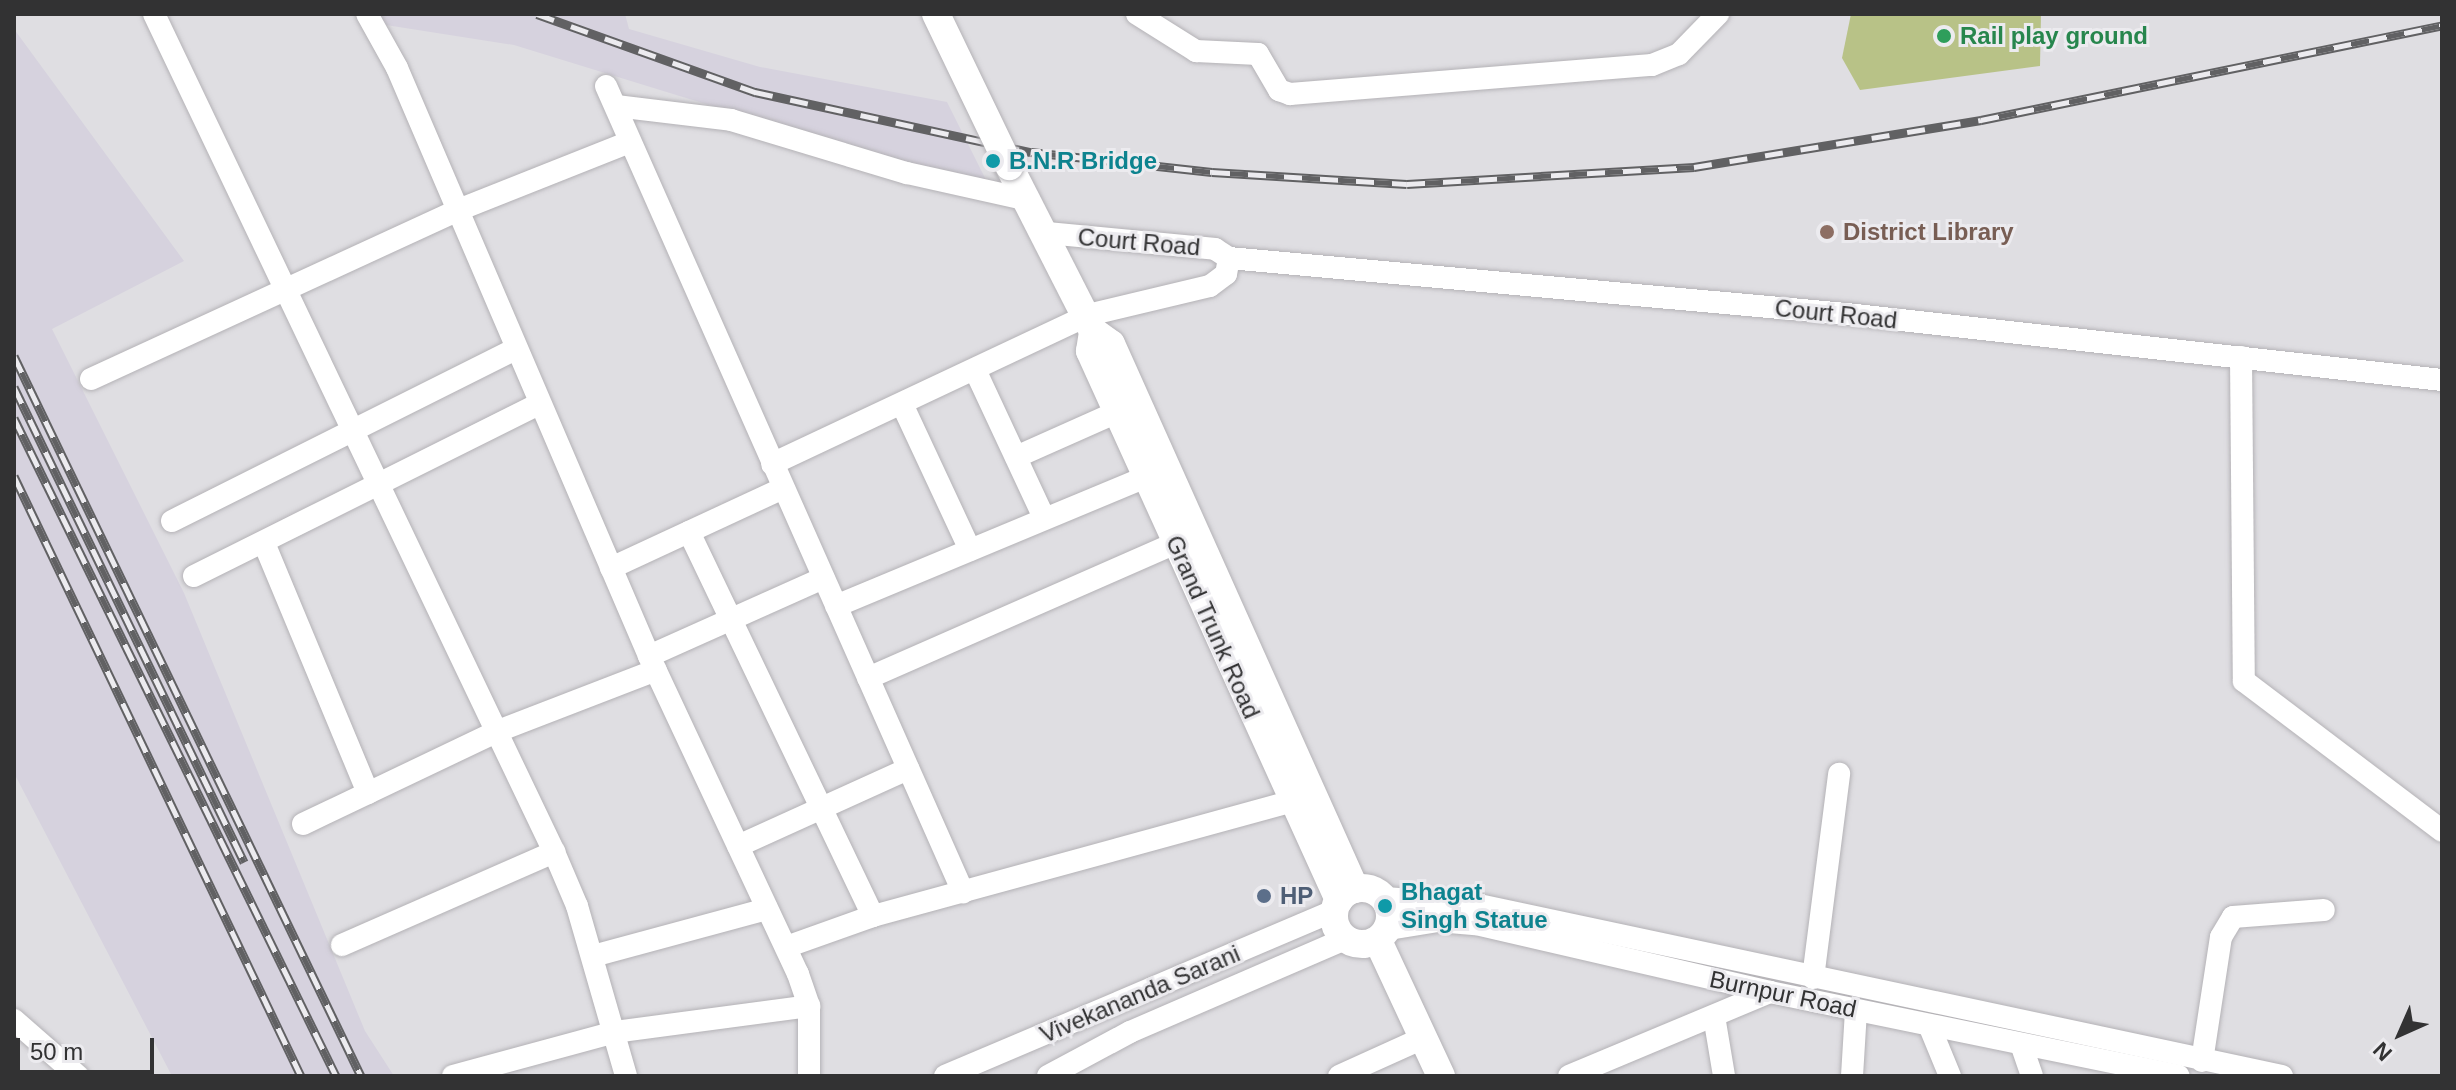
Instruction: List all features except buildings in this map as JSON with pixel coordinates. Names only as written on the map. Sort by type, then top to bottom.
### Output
[{"type":"main road","points":[[936,14],[1047,233],[1091,333]]},
{"type":"main road","name":"Grand Trunk Road","points":[[1091,333],[1117,412],[1293,801],[1342,900]]},
{"type":"main road","name":"Grand Trunk Road","points":[[1091,333],[1342,900],[1335,927],[1345,939]]},
{"type":"main road","points":[[1342,900],[1385,898],[1391,913],[1384,935],[1423,1038],[1441,1076]]},
{"type":"main road","points":[[1345,939],[1361,945],[1384,935]]},
{"type":"street","points":[[154,14],[554,852],[593,956],[626,1076]]},
{"type":"street","points":[[367,14],[397,68],[652,663],[786,947],[809,1006],[809,1076]]},
{"type":"street","points":[[1137,14],[1196,51],[1258,54],[1279,90],[1290,94],[1652,65],[1679,54],[1708,18]]},
{"type":"street","points":[[963,892],[611,96],[731,120],[907,173],[1019,183]]},
{"type":"street","points":[[91,379],[456,211],[629,142]]},
{"type":"street","name":"Court Road","points":[[1047,233],[1215,249],[1229,258],[2241,357],[2442,380]]},
{"type":"street","name":"Court Road","points":[[772,464],[976,372],[1091,333],[1194,293],[1226,274],[1229,258]]},
{"type":"street","points":[[172,521],[516,349]]},
{"type":"street","points":[[2241,357],[2244,681],[2442,831]]},
{"type":"street","points":[[976,372],[1044,518]]},
{"type":"street","points":[[194,576],[381,487],[539,404]]},
{"type":"street","points":[[902,404],[970,550]]},
{"type":"street","points":[[1016,457],[1117,412]]},
{"type":"street","points":[[836,606],[1146,477]]},
{"type":"street","points":[[611,568],[783,488]]},
{"type":"street","points":[[689,532],[873,916]]},
{"type":"street","points":[[264,543],[368,793]]},
{"type":"street","points":[[868,678],[1175,543]]},
{"type":"street","points":[[303,824],[498,731],[652,663],[823,578]]},
{"type":"street","points":[[738,846],[908,769]]},
{"type":"street","points":[[1813,978],[1839,774]]},
{"type":"street","points":[[786,947],[873,916],[1293,801]]},
{"type":"street","points":[[342,945],[554,852]]},
{"type":"street","points":[[1385,898],[1479,905],[2282,1076]]},
{"type":"street","name":"Vivekananda Sarani","points":[[945,1076],[1342,900]]},
{"type":"street","points":[[593,956],[767,909]]},
{"type":"street","points":[[2202,1061],[2221,937],[2233,917],[2324,910]]},
{"type":"street","name":"Burnpur Road","points":[[1384,935],[1438,921],[1476,924],[1770,992],[2178,1076]]},
{"type":"street","name":"Vivekananda Sarani","points":[[1048,1076],[1130,1032],[1345,939]]},
{"type":"street","points":[[1569,1076],[1770,992]]},
{"type":"street","points":[[453,1076],[615,1032],[809,1006]]},
{"type":"street","points":[[1852,1076],[1856,1010]]},
{"type":"street","points":[[1714,1016],[1724,1076]]},
{"type":"street","points":[[14,1020],[78,1076]]},
{"type":"street","points":[[1929,1025],[1950,1076]]},
{"type":"street","points":[[1339,1076],[1423,1038]]},
{"type":"street","points":[[2021,1044],[2032,1076]]},
{"type":"shaded area","points":[[364,14],[625,14],[629,29],[760,67],[947,102],[992,192],[514,45],[386,25]]},
{"type":"shaded area","points":[[14,29],[184,261],[52,329],[184,593],[365,1031],[394,1076],[172,1076],[14,773]]},
{"type":"green space","name":"Rail play ground","points":[[1851,14],[2041,14],[2040,66],[1860,90],[1842,58]]},
{"type":"railway","points":[[537,14],[755,92],[1031,152],[1212,172],[1407,184],[1694,167],[1981,120],[2442,25]]},
{"type":"railway","points":[[14,356],[361,1076]]},
{"type":"railway","points":[[14,387],[244,862]]},
{"type":"railway","points":[[14,418],[336,1076]]},
{"type":"railway","points":[[14,476],[301,1076]]},
{"type":"place","name":"Rail play ground","points":[[1944,36]]},
{"type":"place","name":"B.N.R Bridge","points":[[993,161]]},
{"type":"place","name":"District Library","points":[[1827,232]]},
{"type":"place","name":"HP","points":[[1264,896]]},
{"type":"place","name":"Bhagat Singh Statue","points":[[1385,906]]}]
